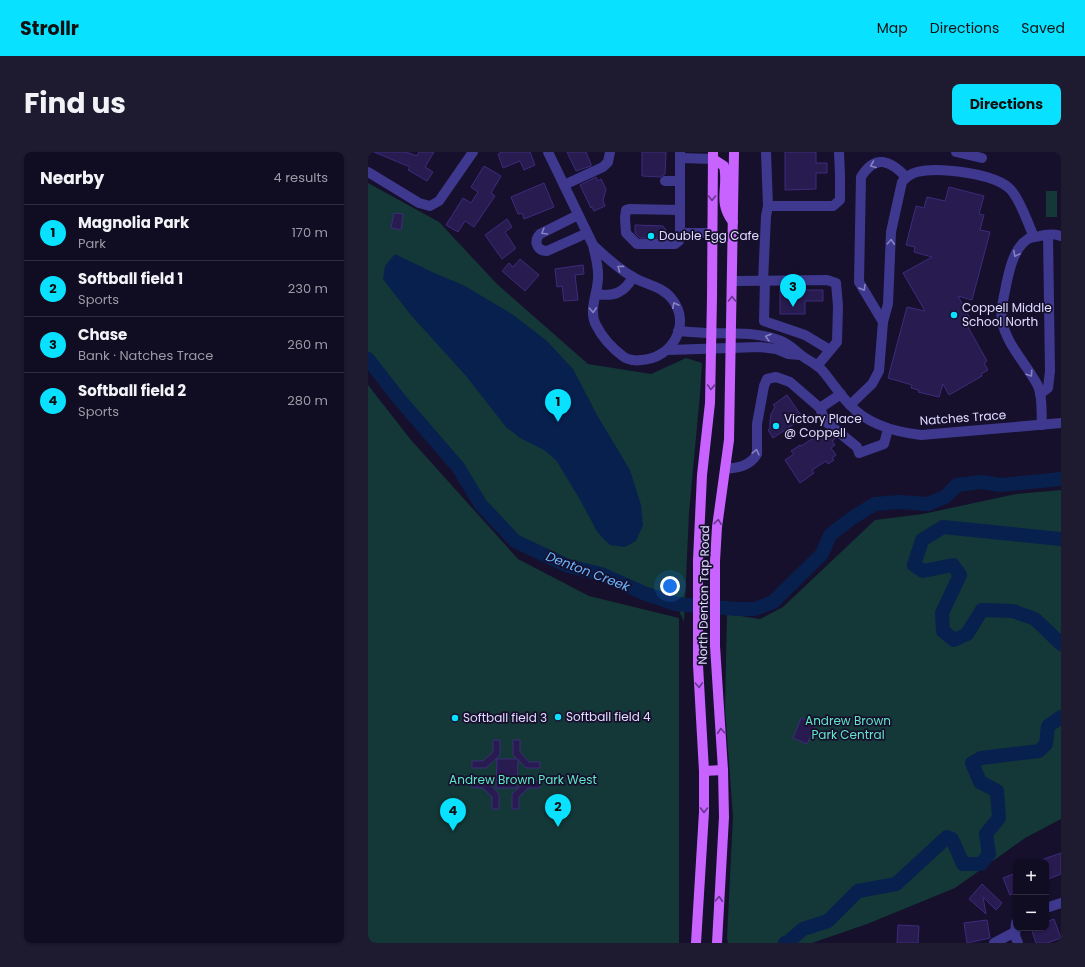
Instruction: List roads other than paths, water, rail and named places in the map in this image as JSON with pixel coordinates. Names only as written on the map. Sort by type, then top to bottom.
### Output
[{"type":"main road","name":"North Denton Tap Road","points":[[717,940],[724,817],[723,770],[715,646],[715,561],[717,527],[729,440],[732,348],[734,152]]},
{"type":"main road","name":"North Denton Tap Road","points":[[697,939],[704,812],[704,771],[697,646],[698,560],[702,474],[710,402],[713,155]]},
{"type":"main road","points":[[713,155],[724,166],[724,205],[726,213],[733,222]]},
{"type":"main road","points":[[704,771],[723,770]]},
{"type":"street","points":[[368,172],[419,203],[430,206],[439,201],[472,152]]},
{"type":"street","name":"Natches Trace","points":[[548,152],[593,245],[598,277],[596,294],[593,302],[595,323],[607,341],[625,358],[637,361],[650,360],[661,355],[671,347],[677,336],[680,323],[678,311],[673,299],[664,290],[633,277],[610,261],[593,245]]},
{"type":"street","points":[[564,184],[603,167],[608,162],[610,152]]},
{"type":"street","points":[[766,152],[768,206],[766,216],[764,321],[805,335],[830,350]]},
{"type":"street","points":[[768,206],[833,206],[840,200],[838,152]]},
{"type":"street","points":[[956,152],[982,158]]},
{"type":"street","points":[[680,210],[626,210],[626,233],[637,244],[675,244],[679,241],[680,233],[680,210],[680,181],[680,155],[713,155]]},
{"type":"street","points":[[883,322],[859,282],[861,177],[867,167],[878,162],[884,162],[892,164],[898,168],[906,177]]},
{"type":"street","points":[[850,405],[872,384],[879,371],[883,322],[888,304],[891,232],[902,182],[906,177],[916,172],[945,170],[981,176],[1003,184],[1011,190],[1021,206],[1034,237]]},
{"type":"street","points":[[665,181],[680,181]]},
{"type":"street","points":[[578,215],[540,234],[536,239],[537,245],[541,250],[547,251],[587,233]]},
{"type":"street","points":[[680,233],[712,233]]},
{"type":"street","points":[[1040,394],[1048,388],[1050,368],[1048,235]]},
{"type":"street","points":[[1042,425],[1038,385],[1004,330],[1002,310],[1008,271],[1017,251],[1023,243],[1028,238],[1048,235],[1061,236]]},
{"type":"street","points":[[596,294],[609,295],[622,291],[633,277]]},
{"type":"street","points":[[732,281],[827,280],[836,283],[838,306],[837,342],[817,366]]},
{"type":"street","name":"Natches Trace","points":[[678,331],[751,334],[770,338],[791,346],[800,355],[817,366],[850,405],[874,422],[888,429],[921,435],[1061,424]]},
{"type":"street","name":"Natches Trace","points":[[668,350],[760,347],[776,349],[788,354],[800,355]]},
{"type":"street","points":[[725,469],[736,468],[749,463],[757,454],[757,424],[764,386],[767,379],[776,377],[790,382],[820,408],[825,421],[857,447],[859,453],[884,444],[888,429]]},
{"type":"street","points":[[820,408],[841,394]]},
{"type":"street","points":[[1049,907],[1061,903]]},
{"type":"street","points":[[994,943],[1013,929]]},
{"type":"street","points":[[1015,931],[1015,936],[1018,943]]},
{"type":"water","points":[[395,254],[463,285],[512,314],[547,341],[573,369],[597,415],[630,470],[641,505],[643,525],[636,541],[625,547],[610,545],[598,533],[556,460],[544,450],[520,438],[506,427],[466,376],[410,314],[383,279],[385,266]]},
{"type":"waterway","name":"Denton Creek","points":[[368,359],[400,400],[458,467],[481,505],[515,541],[568,566],[601,574],[646,594],[676,604],[755,609],[773,602],[822,554],[830,535],[852,518],[875,504],[899,502],[928,504],[945,497],[957,485],[982,482],[1001,485],[1061,479]]},
{"type":"waterway","points":[[1061,539],[943,527],[922,540],[914,565],[923,571],[953,565],[960,575],[942,613],[943,631],[954,640],[967,634],[982,610],[1013,611],[1035,619],[1061,644]]},
{"type":"waterway","points":[[785,943],[803,929],[828,921],[858,891],[896,884],[947,837],[952,839],[963,864],[981,864],[989,854],[986,834],[999,818],[997,791],[980,782],[972,763],[981,758],[1039,751],[1046,744],[1048,726],[1061,717]]},
{"type":"place","name":"Double Egg Cafe","points":[[651,236]]},
{"type":"place","name":"Chase","points":[[793,307]]},
{"type":"place","name":"Coppell Middle School North","points":[[954,315]]},
{"type":"place","name":"Magnolia Park","points":[[558,422]]},
{"type":"place","name":"Victory Place @ Coppell","points":[[776,426]]},
{"type":"place","name":"Softball field 4","points":[[558,717]]},
{"type":"place","name":"Softball field 3","points":[[455,718]]},
{"type":"place","name":"Softball field 1","points":[[558,827]]},
{"type":"place","name":"Softball field 2","points":[[453,831]]},
{"type":"park label","name":"Andrew Brown Park Central","points":[[848,728]]},
{"type":"park label","name":"Andrew Brown Park West","points":[[523,780]]}]
